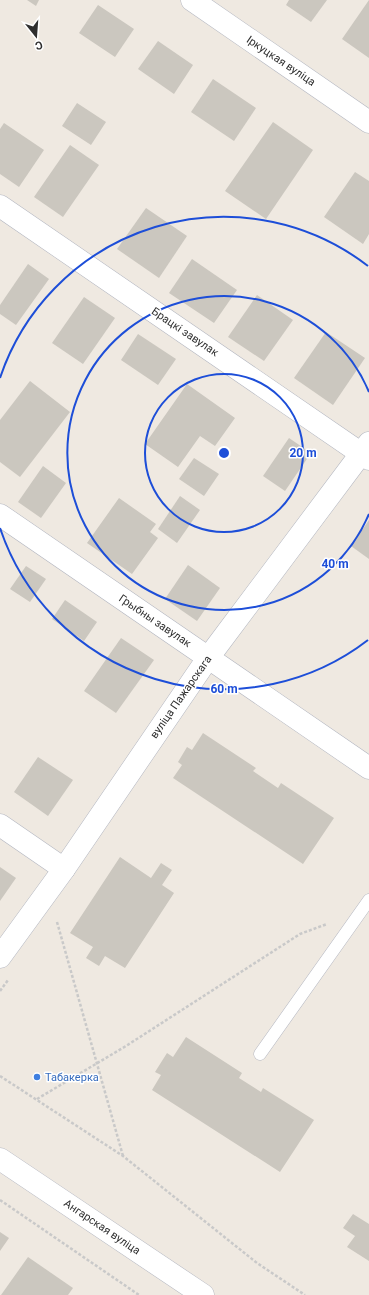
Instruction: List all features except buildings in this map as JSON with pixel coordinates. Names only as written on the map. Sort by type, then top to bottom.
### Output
[{"type":"street","name":"Іркуцкая вуліца","points":[[192,0],[369,122]]},
{"type":"street","name":"Брацкі завулак","points":[[0,206],[366,452]]},
{"type":"street","name":"вуліца Пажарскага","points":[[0,957],[64,869],[208,658],[366,452]]},
{"type":"street","name":"Грыбны завулак","points":[[0,515],[369,768]]},
{"type":"street","points":[[0,825],[64,869]]},
{"type":"street","name":"Ангарская вуліца","points":[[0,1159],[203,1295]]},
{"type":"lane","points":[[260,1054],[369,900]]},
{"type":"path","points":[[45,894],[60,929],[123,1156]]},
{"type":"path","points":[[37,1099],[97,1064],[300,934],[360,913]]},
{"type":"path","points":[[0,1076],[123,1156],[257,1263],[305,1295]]},
{"type":"path","points":[[0,1200],[139,1295]]},
{"type":"place","name":"Табакерка","points":[[37,1077]]}]
